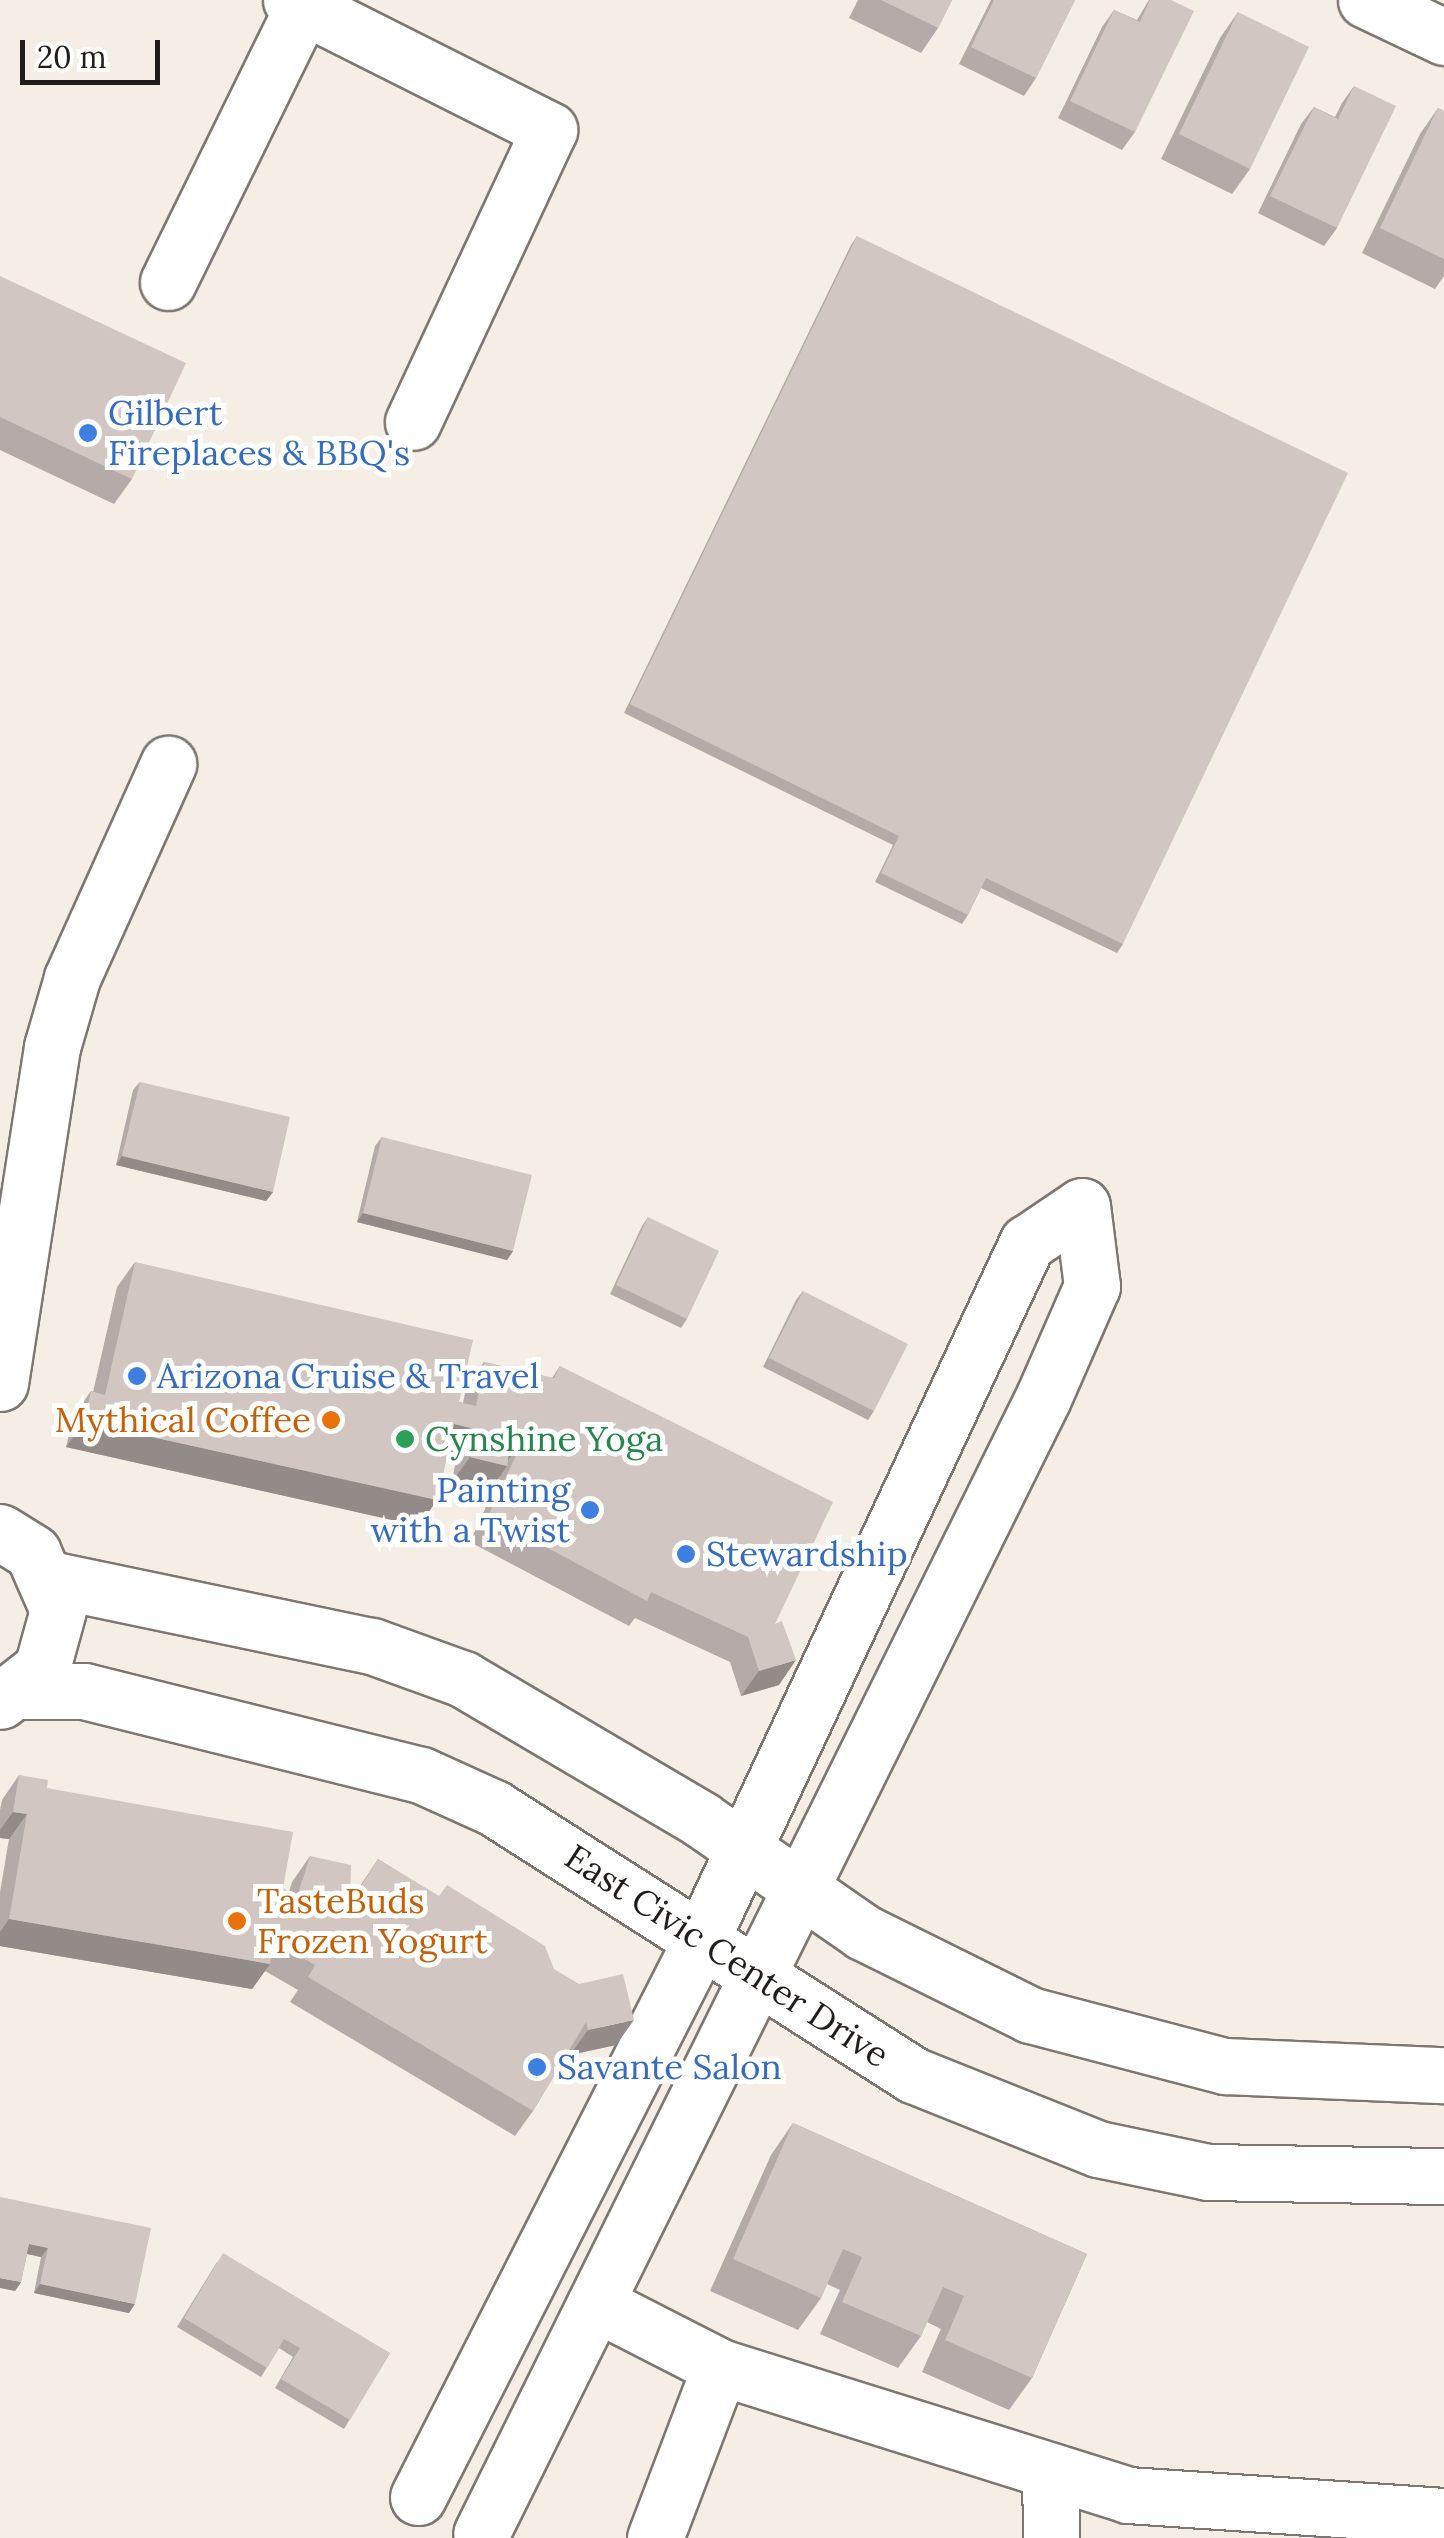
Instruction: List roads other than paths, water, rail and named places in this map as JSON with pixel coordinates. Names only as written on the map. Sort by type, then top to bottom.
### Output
[{"type":"street","points":[[1366,0],[1444,37]]},
{"type":"street","points":[[168,282],[297,3],[550,130],[413,422]]},
{"type":"street","points":[[0,1383],[52,1047],[72,978],[168,764]]},
{"type":"street","points":[[418,2497],[700,1942],[740,1844],[1027,1243],[1082,1206],[1092,1286],[601,2306],[481,2534]]},
{"type":"street","points":[[0,1532],[50,1579],[372,1646],[463,1679],[740,1844],[960,1986],[1146,2050],[1225,2066],[1444,2074]]},
{"type":"street","points":[[10,1696],[55,1640],[50,1579]]},
{"type":"street","name":"East Civic Center Drive","points":[[10,1696],[84,1690],[421,1775],[494,1808],[913,2075],[1098,2149],[1208,2172],[1444,2176]]},
{"type":"street","points":[[601,2306],[720,2367],[1216,2520],[1444,2516]]},
{"type":"street","points":[[655,2538],[720,2367]]},
{"type":"street","points":[[1050,2471],[1051,2538]]},
{"type":"place","name":"Gilbert Fireplaces & BBQ's","points":[[88,433]]},
{"type":"place","name":"Arizona Cruise & Travel","points":[[137,1376]]},
{"type":"place","name":"Mythical Coffee","points":[[331,1420]]},
{"type":"place","name":"Cynshine Yoga","points":[[405,1439]]},
{"type":"place","name":"Painting with a Twist","points":[[590,1510]]},
{"type":"place","name":"Stewardship","points":[[686,1554]]},
{"type":"place","name":"TasteBuds Frozen Yogurt","points":[[237,1921]]},
{"type":"place","name":"Savante Salon","points":[[537,2067]]}]
